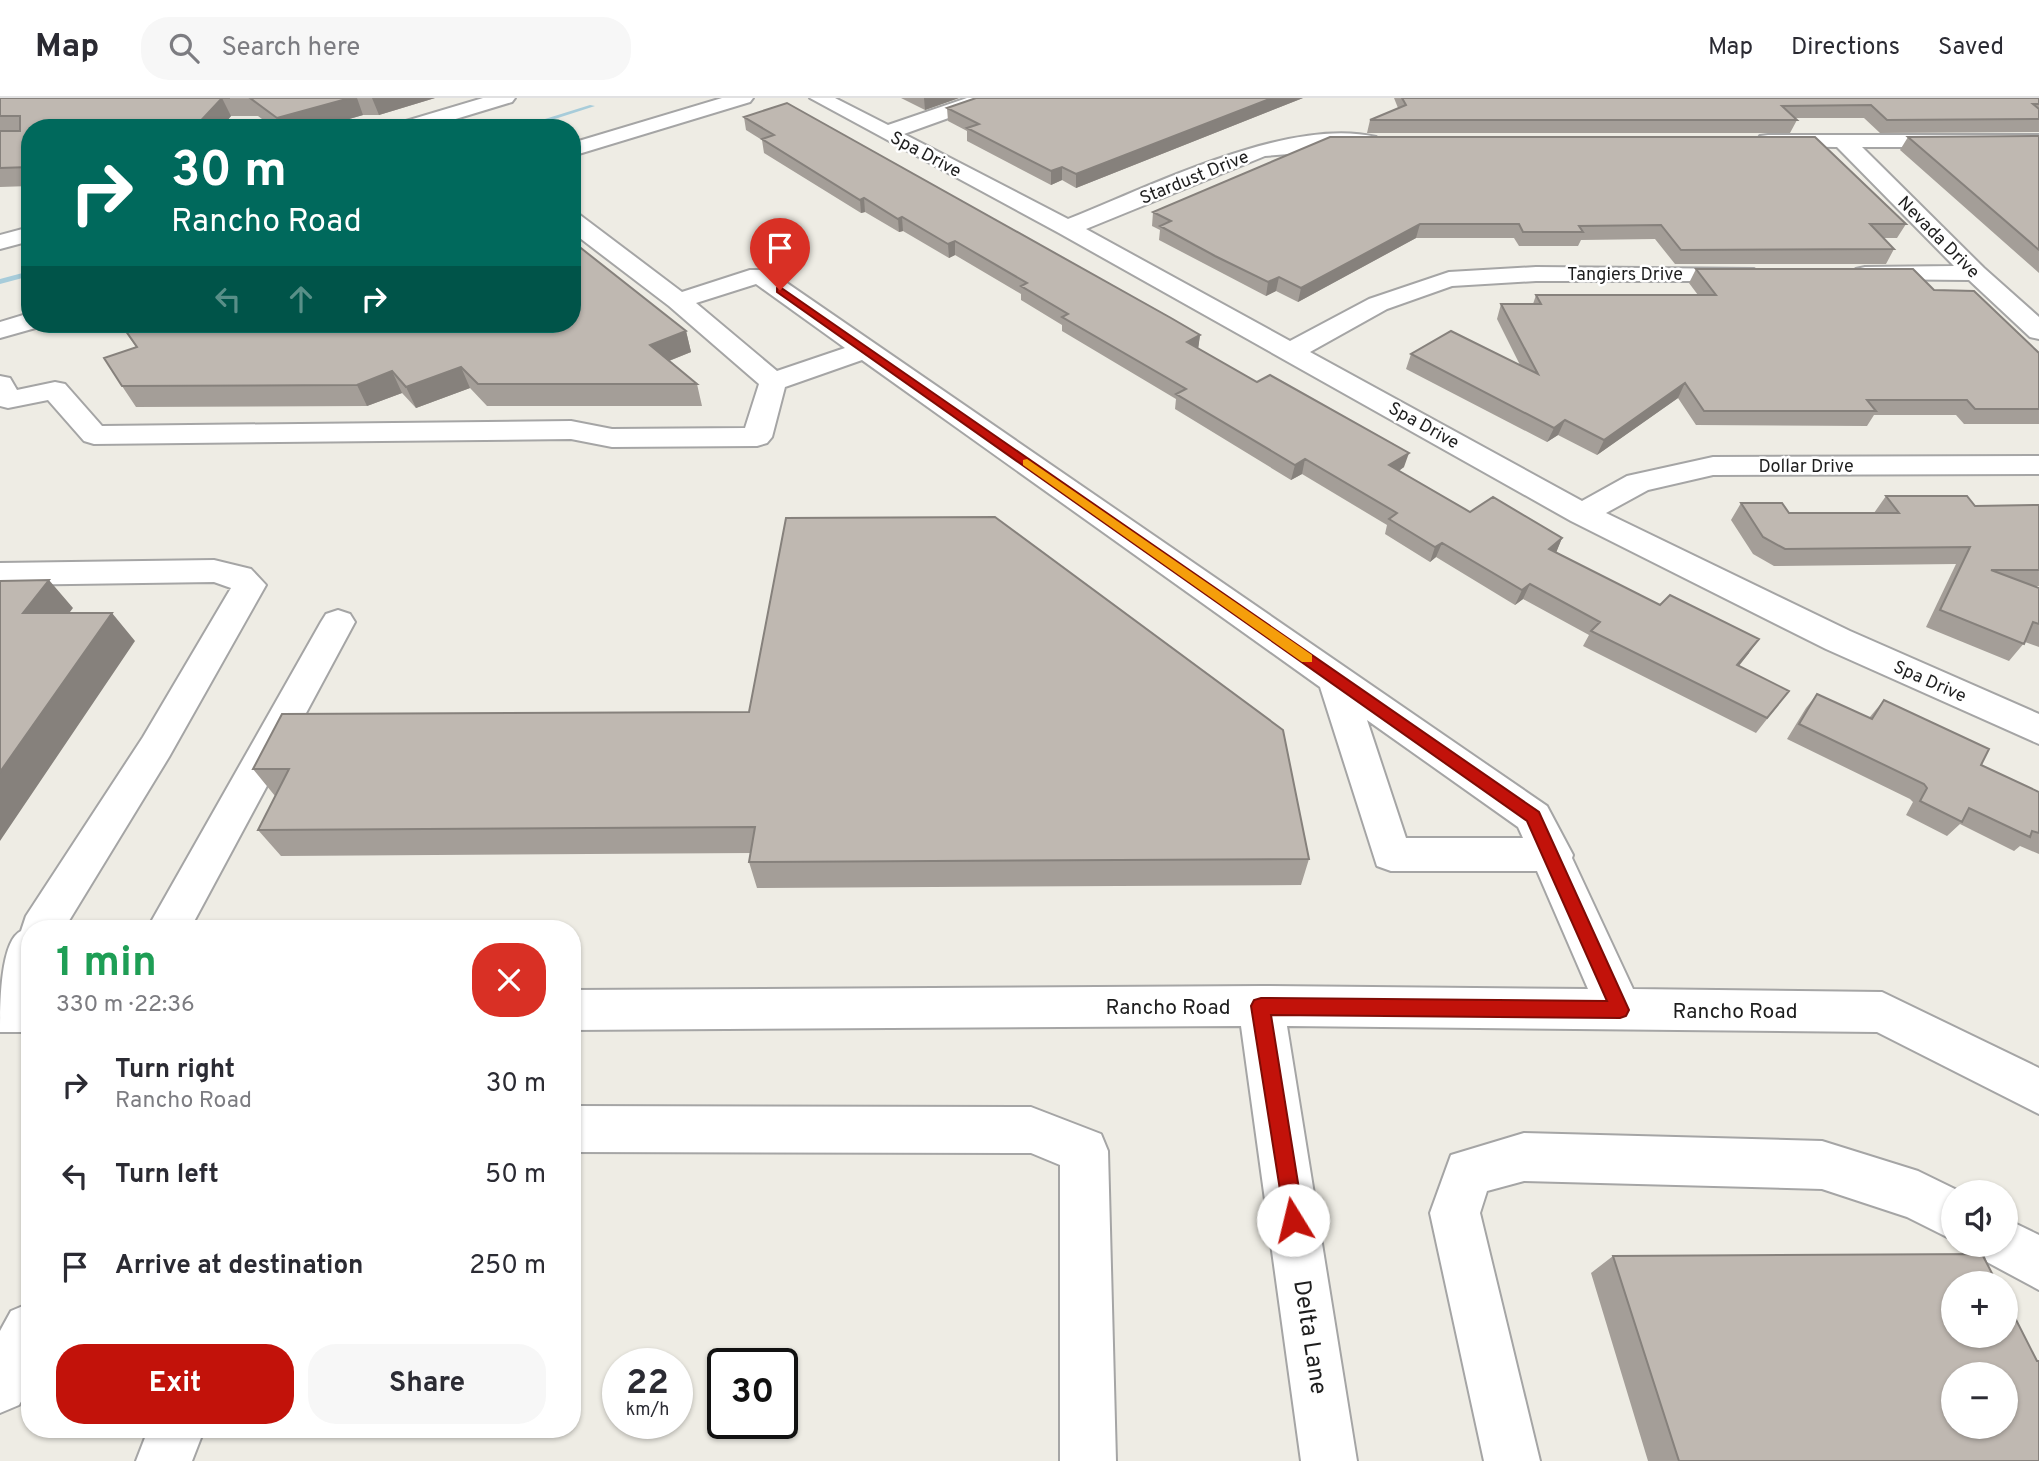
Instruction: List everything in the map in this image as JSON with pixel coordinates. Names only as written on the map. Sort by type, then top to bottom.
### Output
[{"type":"street","points":[[434,119],[505,98]]},
{"type":"street","points":[[581,147],[743,98]]},
{"type":"street","name":"Spa Drive","points":[[820,98],[1067,228],[1582,513],[1838,640],[2039,730]]},
{"type":"street","points":[[886,133],[986,98]]},
{"type":"street","name":"Nevada Drive","points":[[1842,140],[1975,274],[2039,331]]},
{"type":"street","points":[[1745,141],[2039,141]]},
{"type":"street","name":"Stardust Drive","points":[[1067,228],[1261,150],[1327,142],[1383,142]]},
{"type":"street","points":[[581,227],[678,301],[773,382]]},
{"type":"street","points":[[0,242],[21,236]]},
{"type":"street","name":"Tangiers Drive","points":[[1291,351],[1378,304],[1449,279],[1536,274],[1769,274]]},
{"type":"street","points":[[1838,274],[1975,274]]},
{"type":"street","points":[[678,301],[759,275],[1533,817],[1553,855],[1620,1010]]},
{"type":"street","points":[[0,330],[21,324]]},
{"type":"street","points":[[773,382],[866,350]]},
{"type":"street","points":[[3,396],[55,390],[94,435],[571,430],[612,438],[757,437],[773,382]]},
{"type":"street","name":"Dollar Drive","points":[[1582,513],[1638,483],[1713,466],[2039,465]]},
{"type":"street","points":[[0,574],[214,571],[239,577],[249,585],[156,747],[47,920]]},
{"type":"street","points":[[173,920],[338,622]]},
{"type":"street","points":[[1336,679],[1391,854],[1553,855]]},
{"type":"street","points":[[0,993],[21,960]]},
{"type":"street","name":"Rancho Road","points":[[581,1010],[1261,1006],[1882,1012],[2039,1092]]},
{"type":"street","name":"Delta Lane","points":[[1261,1006],[1329,1461]]},
{"type":"street","points":[[0,1012],[21,1012]]},
{"type":"street","points":[[581,1129],[1031,1130],[1084,1151],[1088,1461]]},
{"type":"street","points":[[1512,1461],[1455,1213],[1468,1172],[1524,1157],[1822,1165],[1918,1196],[1941,1208]]},
{"type":"street","points":[[2018,1252],[2039,1264]]},
{"type":"street","points":[[0,1385],[21,1346]]},
{"type":"street","points":[[164,1461],[173,1438]]},
{"type":"building","points":[[0,98],[222,98],[202,119],[21,119],[21,167],[0,168],[0,131],[20,131],[20,116],[0,116]]},
{"type":"building","points":[[250,98],[350,98],[277,118]]},
{"type":"building","points":[[976,98],[1272,98],[1076,174],[1062,167],[1051,171],[967,128],[979,124],[947,108]]},
{"type":"building","points":[[1402,98],[2039,98],[2039,104],[2033,104],[2039,109],[2039,119],[1887,120],[1871,105],[1782,106],[1797,120],[1370,120],[1406,105]]},
{"type":"building","points":[[787,103],[1200,335],[1187,342],[1257,382],[1270,375],[1409,453],[1389,465],[1470,512],[1493,497],[1562,538],[1549,549],[1660,605],[1670,595],[1759,639],[1737,665],[1789,691],[1767,718],[1591,631],[1600,622],[1530,584],[1522,590],[1442,543],[1435,547],[1389,519],[1397,513],[1305,459],[1295,465],[1176,394],[1186,389],[1062,317],[1068,314],[1021,286],[1027,283],[955,241],[948,244],[864,198],[860,200],[762,139],[774,135],[744,117]]},
{"type":"building","points":[[2039,136],[2039,250],[1908,137]]},
{"type":"building","points":[[1330,137],[1815,137],[1906,224],[1870,224],[1894,249],[1681,250],[1661,225],[1579,226],[1583,232],[1523,232],[1519,224],[1420,224],[1301,288],[1279,277],[1268,282],[1215,256],[1160,226],[1171,221],[1153,212]]},
{"type":"building","points":[[581,248],[686,331],[650,345],[697,384],[478,384],[461,367],[406,387],[392,371],[357,385],[122,386],[104,358],[137,347],[127,333],[581,333]]},
{"type":"building","points":[[1696,269],[1913,269],[1934,290],[1974,291],[2039,353],[2039,409],[1975,409],[1967,400],[1867,400],[1876,411],[1704,411],[1685,383],[1604,440],[1565,420],[1554,428],[1411,354],[1451,331],[1538,374],[1501,304],[1541,304],[1536,295],[1716,295]]},
{"type":"building","points":[[1886,496],[1967,496],[1975,506],[2039,505],[2039,570],[1991,570],[2039,588],[2039,624],[2033,622],[2024,644],[1940,610],[1970,547],[1785,549],[1763,537],[1741,503],[1782,503],[1789,513],[1899,513]]},
{"type":"building","points":[[995,517],[1283,730],[1309,859],[749,862],[755,827],[258,830],[289,769],[253,769],[282,714],[749,712],[786,518]]},
{"type":"building","points":[[49,580],[23,613],[112,613],[0,772],[0,581]]},
{"type":"building","points":[[1817,694],[1872,719],[1884,700],[1989,749],[1981,765],[2039,792],[2039,833],[2032,831],[2030,837],[1969,808],[1962,822],[1920,801],[1927,788],[1924,784],[1799,724]]},
{"type":"building","points":[[1941,1254],[1941,1257],[1984,1257],[1991,1271],[1941,1271],[1941,1348],[2018,1348],[2018,1324],[2039,1361],[2039,1461],[1679,1461],[1613,1256]]},
{"type":"waterway","points":[[549,119],[592,106]]},
{"type":"waterway","points":[[0,282],[21,276]]},
{"type":"slow traffic","points":[[1027,463],[1307,658]]},
{"type":"route","points":[[780,290],[1533,817],[1553,855],[1620,1010],[1261,1006],[1293,1220]]}]
